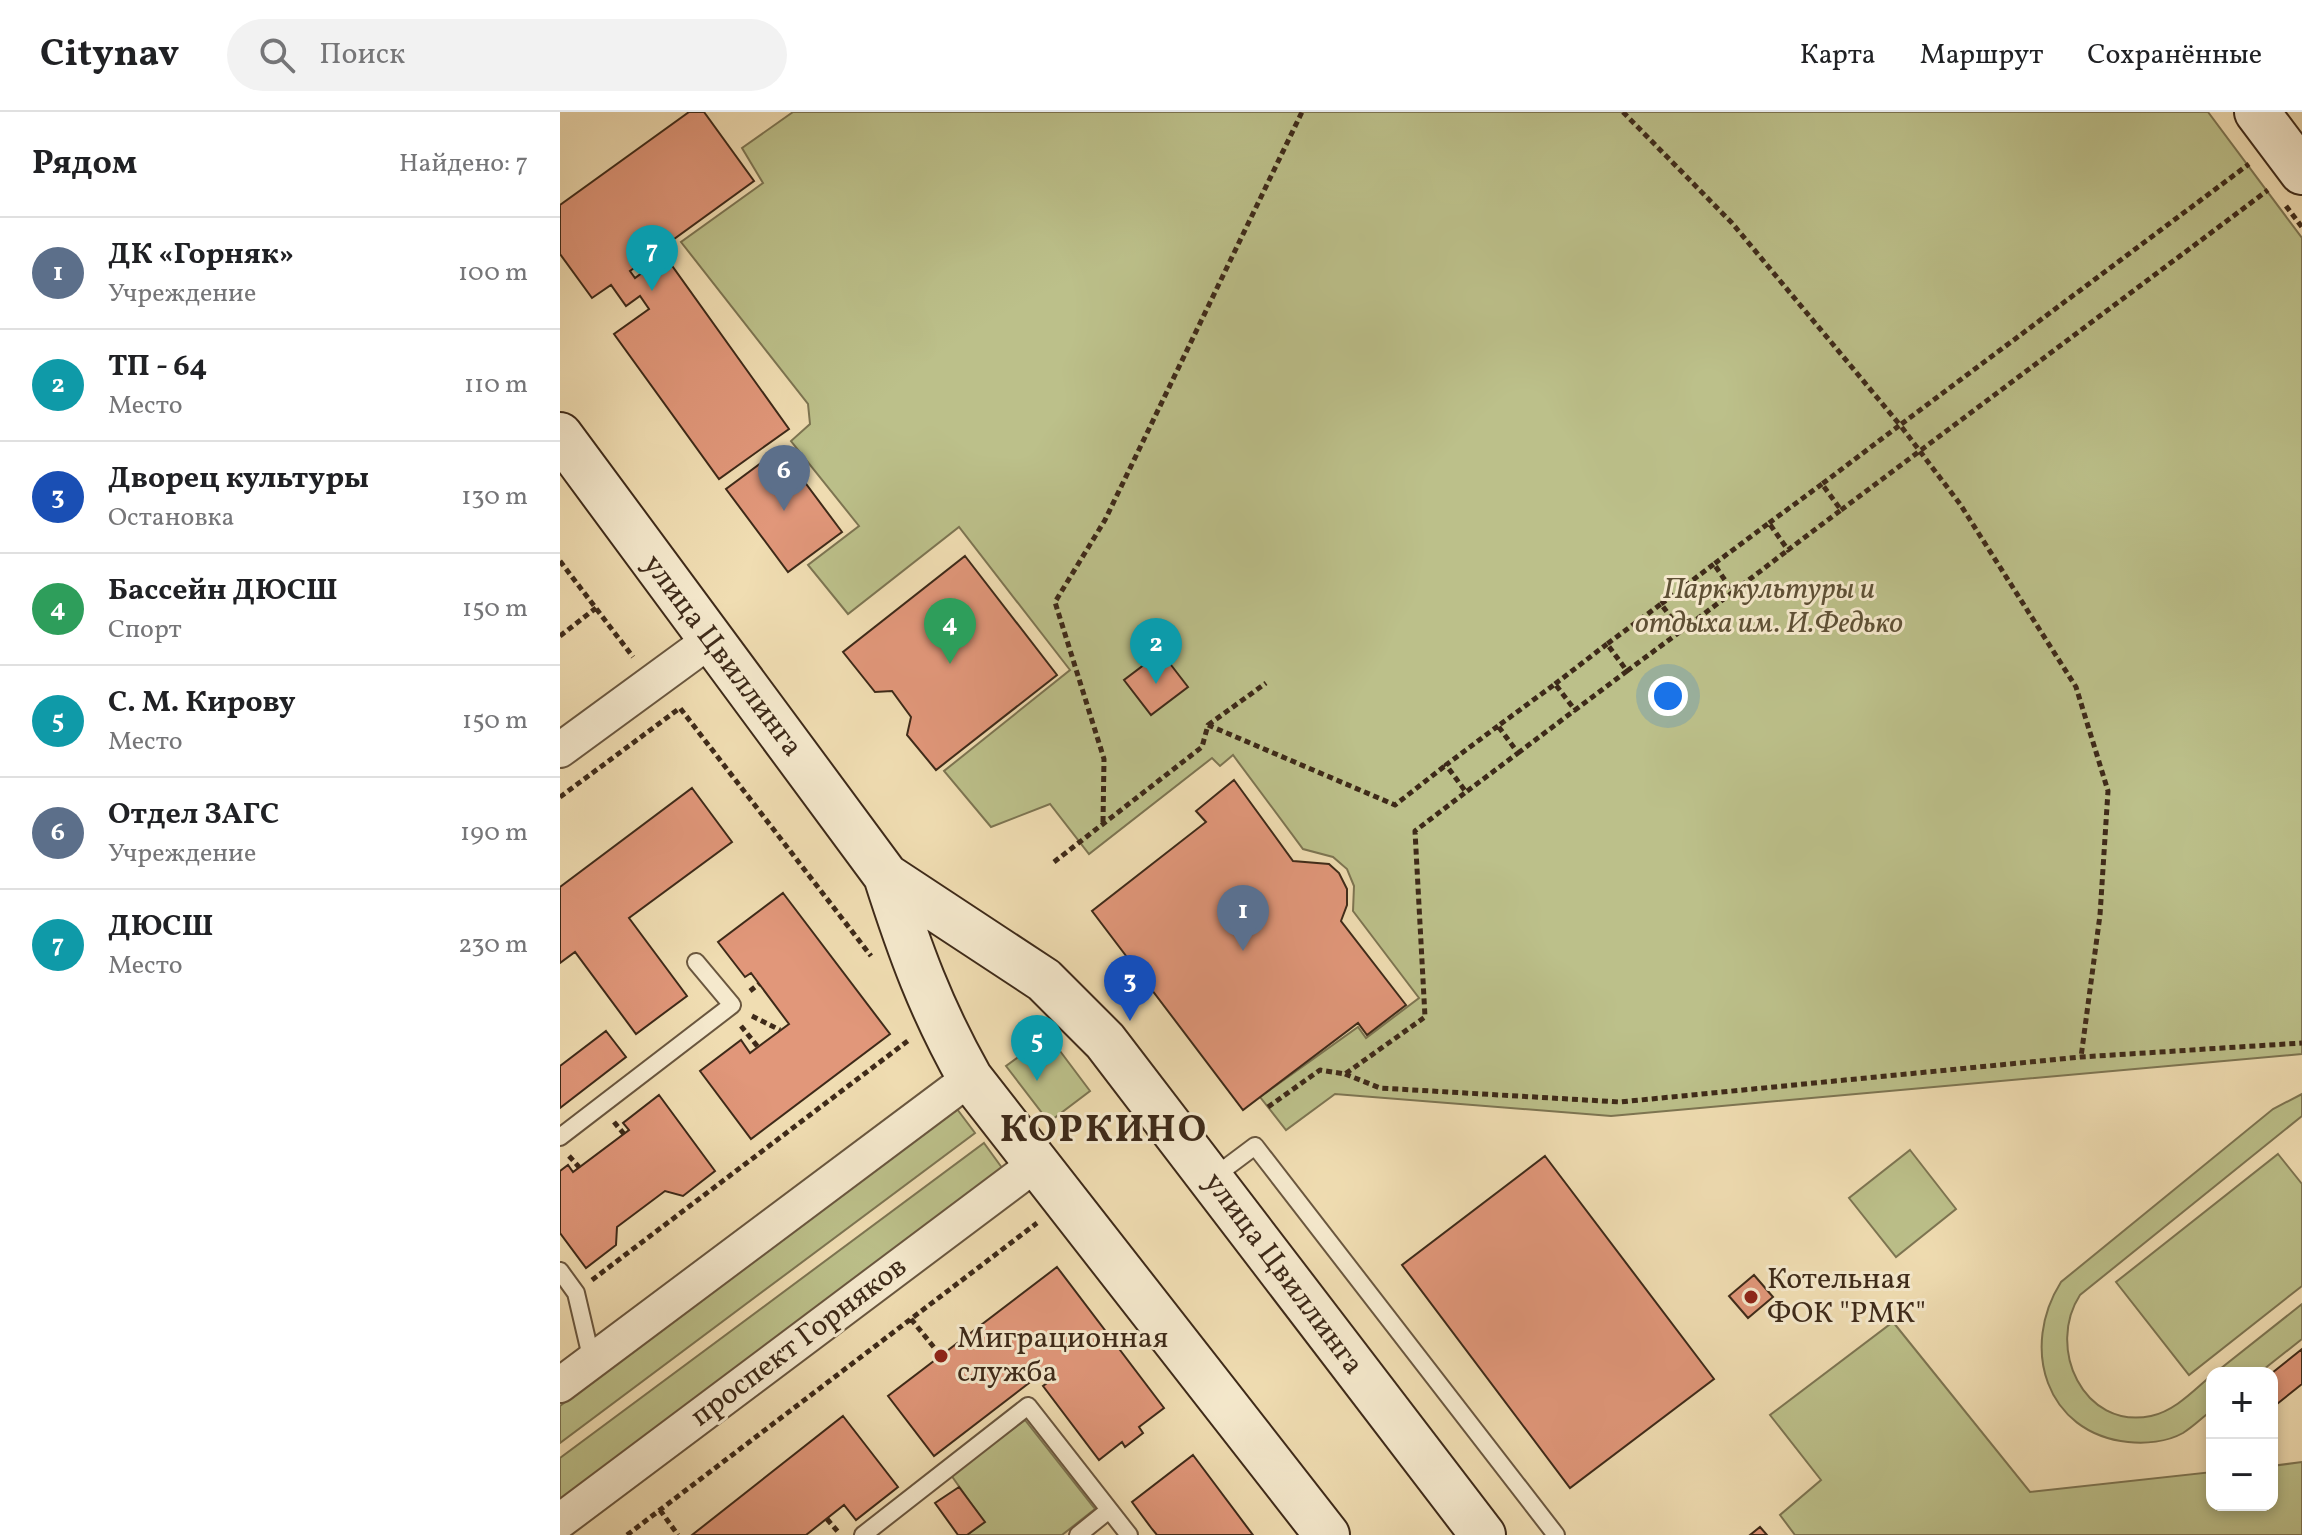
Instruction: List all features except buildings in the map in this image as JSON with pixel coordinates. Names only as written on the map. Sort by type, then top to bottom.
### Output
[{"type":"street","points":[[2257,112],[2287,179]]},
{"type":"street","name":"улица Цвиллинга","points":[[560,435],[709,641],[886,876],[916,971],[941,1027],[970,1078],[1327,1535]]},
{"type":"street","points":[[560,750],[709,641]]},
{"type":"street","name":"улица Цвиллинга","points":[[886,876],[1044,980],[1105,1041],[1478,1533]]},
{"type":"street","points":[[560,1385],[970,1078]]},
{"type":"street","name":"проспект Горняков","points":[[560,1521],[1037,1163]]},
{"type":"lane","points":[[560,1137],[732,1005],[696,962]]},
{"type":"lane","points":[[1211,1180],[1255,1146],[1556,1535]]},
{"type":"lane","points":[[560,1271],[576,1293],[592,1361]]},
{"type":"lane","points":[[863,1535],[1028,1406],[1129,1535]]},
{"type":"lane","points":[[1078,1535],[1109,1510]]},
{"type":"path","points":[[1103,822],[1104,759],[1055,602],[1105,520],[1302,112]]},
{"type":"path","points":[[1623,112],[1732,223],[1900,425],[1960,504],[2076,687],[2108,791],[2100,915],[2081,1057]]},
{"type":"path","points":[[1208,725],[1395,805],[2253,161]]},
{"type":"path","points":[[1345,1074],[1425,1017],[1415,831],[1919,451],[2287,179]]},
{"type":"path","points":[[1822,484],[1841,510]]},
{"type":"path","points":[[1769,523],[1788,550]]},
{"type":"path","points":[[560,561],[652,683],[680,708],[875,961]]},
{"type":"path","points":[[1714,564],[1733,592]]},
{"type":"path","points":[[1661,604],[1681,631]]},
{"type":"path","points":[[560,636],[596,608]]},
{"type":"path","points":[[1607,644],[1627,671]]},
{"type":"path","points":[[1054,862],[1202,747],[1208,725],[1266,683]]},
{"type":"path","points":[[1555,684],[1575,710]]},
{"type":"path","points":[[560,797],[680,708]]},
{"type":"path","points":[[1498,726],[1518,753]]},
{"type":"path","points":[[1446,765],[1466,792]]},
{"type":"path","points":[[732,1005],[780,1030]]},
{"type":"path","points":[[576,1293],[916,1034]]},
{"type":"path","points":[[1268,1107],[1320,1070],[1345,1074],[1380,1088],[1516,1093],[1620,1102],[2081,1057],[2302,1043]]},
{"type":"path","points":[[627,1535],[1044,1218]]},
{"type":"path","points":[[911,1319],[941,1356]]},
{"type":"path","points":[[660,1510],[678,1535]]},
{"type":"path","points":[[827,1519],[840,1535]]},
{"type":"green space","name":"Парк культуры и отдыха им. И.Федько","points":[[793,112],[2208,112],[2302,238],[2302,1054],[1611,1116],[1335,1094],[1286,1130],[1260,1097],[1358,1027],[1366,1038],[1419,998],[1353,911],[1354,886],[1347,869],[1333,857],[1303,849],[1233,755],[1220,766],[1212,758],[1089,854],[1050,804],[991,827],[944,771],[1070,670],[959,527],[848,614],[808,565],[859,526],[791,441],[810,424],[808,404],[681,242],[763,183],[742,148]]},
{"type":"green space","points":[[1048,1035],[1090,1091],[1049,1122],[1006,1066]]},
{"type":"green space","points":[[2302,1094],[2302,1116],[2080,1295],[2070,1316],[2067,1338],[2077,1380],[2090,1398],[2106,1410],[2127,1417],[2151,1416],[2168,1410],[2206,1380],[2206,1415],[2183,1433],[2149,1442],[2128,1442],[2100,1435],[2077,1422],[2060,1405],[2048,1383],[2042,1359],[2042,1333],[2049,1307],[2061,1282],[2273,1109]]},
{"type":"green space","points":[[957,1109],[975,1133],[560,1443],[560,1406]]},
{"type":"green space","points":[[984,1143],[1005,1172],[560,1502],[560,1458]]},
{"type":"green space","points":[[1910,1150],[1956,1209],[1896,1257],[1849,1198]]},
{"type":"green space","points":[[2278,1154],[2302,1184],[2302,1286],[2189,1375],[2116,1282]]},
{"type":"green space","points":[[2302,1304],[2302,1339],[2267,1367],[2223,1367]]},
{"type":"green space","points":[[1893,1322],[2030,1492],[2206,1473],[2206,1511],[2278,1511],[2278,1465],[2302,1462],[2302,1535],[1795,1535],[1780,1515],[1821,1480],[1770,1415]]},
{"type":"green space","points":[[1025,1420],[1095,1509],[1062,1535],[967,1535],[984,1522],[951,1475]]},
{"type":"place","name":"ДЮСШ","points":[[652,291]]},
{"type":"place","name":"Отдел ЗАГС","points":[[784,511]]},
{"type":"place","name":"Бассейн ДЮСШ","points":[[950,664]]},
{"type":"place","name":"ТП - 64","points":[[1156,684]]},
{"type":"place","name":"ДК «Горняк»","points":[[1243,951]]},
{"type":"place","name":"Дворец культуры","points":[[1130,1021]]},
{"type":"place","name":"С. М. Кирову","points":[[1037,1081]]},
{"type":"place","name":"Котельная ФОК \"РМК\"","points":[[1751,1297]]},
{"type":"place","name":"Миграционная служба","points":[[941,1356]]},
{"type":"district","name":"КОРКИНО","points":[[1104,1131]]}]
